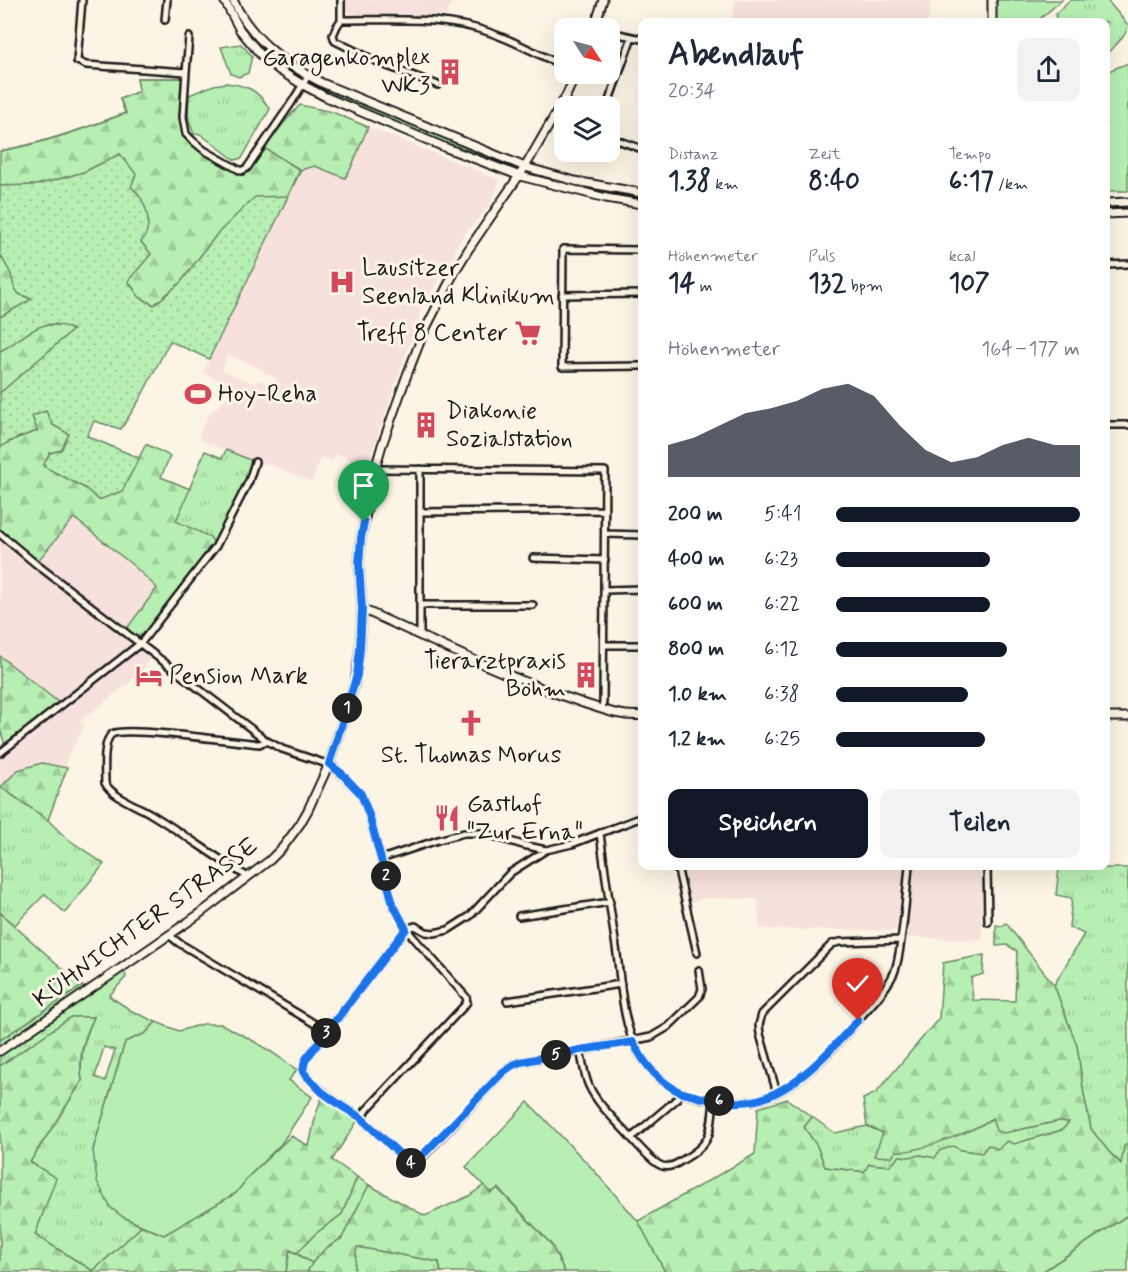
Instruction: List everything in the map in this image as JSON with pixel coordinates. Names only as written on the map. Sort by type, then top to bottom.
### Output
[{"type":"street","points":[[82,0],[77,61],[86,65],[186,72]]},
{"type":"street","points":[[165,20],[167,0]]},
{"type":"street","points":[[224,0],[240,30],[261,55],[303,86],[444,147],[520,176],[606,198],[638,203]]},
{"type":"street","points":[[233,0],[243,18],[266,46],[308,76],[339,91],[525,167],[575,181],[638,192]]},
{"type":"street","points":[[341,0],[341,20],[333,35],[337,42],[383,64],[438,85]]},
{"type":"street","points":[[597,18],[603,0]]},
{"type":"street","points":[[992,0],[992,18]]},
{"type":"street","points":[[341,20],[458,24],[496,35],[554,61]]},
{"type":"street","points":[[620,34],[638,38]]},
{"type":"street","points":[[189,37],[183,117],[186,134],[204,150],[241,171],[247,168],[308,76]]},
{"type":"street","points":[[611,96],[632,37]]},
{"type":"street","name":"KÜHNICHTER STRASSE","points":[[0,1051],[169,935],[270,860],[291,838],[308,810],[329,764],[355,682],[360,649],[362,609],[359,564],[361,538],[375,469],[407,375],[432,315],[452,276],[520,176],[571,84]]},
{"type":"street","points":[[620,141],[638,148]]},
{"type":"street","points":[[1110,203],[1128,202]]},
{"type":"street","points":[[1110,214],[1128,213]]},
{"type":"street","points":[[638,250],[563,249],[562,367],[638,366]]},
{"type":"street","points":[[1110,265],[1128,264]]},
{"type":"street","points":[[562,295],[638,294]]},
{"type":"street","points":[[1110,425],[1128,425]]},
{"type":"street","points":[[0,753],[141,643],[216,546],[249,481],[255,462]]},
{"type":"street","points":[[375,469],[605,471],[602,709]]},
{"type":"street","points":[[420,469],[420,636]]},
{"type":"street","points":[[421,513],[605,510]]},
{"type":"street","points":[[0,534],[267,741],[282,749],[329,764],[361,794],[393,904],[406,929],[466,997],[467,1002],[360,1117]]},
{"type":"street","points":[[605,534],[638,535]]},
{"type":"street","points":[[532,558],[604,560]]},
{"type":"street","points":[[605,590],[638,590]]},
{"type":"street","points":[[421,605],[533,605]]},
{"type":"street","points":[[362,609],[547,690],[602,709],[638,715]]},
{"type":"street","points":[[604,645],[638,645]]},
{"type":"street","points":[[1110,717],[1128,717]]},
{"type":"street","points":[[248,877],[107,788],[105,747],[110,735],[123,732],[159,733],[259,744],[267,741]]},
{"type":"street","points":[[638,819],[572,844],[546,850],[510,873],[470,916],[448,930],[434,933],[426,932],[415,926],[406,929],[306,1059],[303,1072],[322,1092],[360,1117],[408,1162],[415,1163],[503,1072],[513,1065],[580,1050],[633,1042],[651,1037],[668,1027],[699,996],[702,989],[699,970]]},
{"type":"street","points":[[381,859],[464,833],[484,833],[528,847],[546,850]]},
{"type":"street","points":[[600,833],[621,984],[633,1042],[656,1075],[680,1092],[714,1101],[756,1101],[777,1093],[815,1065],[873,1003],[893,975],[897,964],[909,870]]},
{"type":"street","points":[[528,847],[531,860]]},
{"type":"street","points":[[678,870],[697,952]]},
{"type":"street","points":[[987,870],[988,922]]},
{"type":"street","points":[[519,915],[609,902]]},
{"type":"street","points":[[169,935],[327,1031]]},
{"type":"street","points":[[777,1093],[759,1030],[759,1020],[762,1014],[832,944],[901,940]]},
{"type":"street","points":[[507,1001],[621,984]]},
{"type":"street","points":[[580,1050],[589,1086],[605,1109],[658,1165],[669,1167],[676,1165],[703,1147],[708,1139],[714,1101]]},
{"type":"street","points":[[631,1138],[677,1099],[680,1092]]},
{"type":"shaded area","points":[[346,0],[453,0],[446,15],[350,14],[346,10]]},
{"type":"shaded area","points":[[735,0],[931,0],[929,18],[732,18]]},
{"type":"shaded area","name":"Lausitzer Seenland Klinikum","points":[[300,105],[332,112],[498,179],[499,184],[490,205],[456,246],[454,256],[422,308],[367,466],[353,463],[346,457],[336,454],[333,461],[321,457],[312,482],[201,440],[199,435],[209,414],[232,393],[235,387],[203,373],[301,170],[291,114]],"holes":[[[227,355],[265,370],[264,373],[277,378],[273,386],[258,380],[256,384],[222,370]]]},
{"type":"shaded area","points":[[74,518],[135,567],[157,588],[124,631],[155,655],[128,684],[80,721],[85,725],[66,759],[67,768],[42,763],[18,770],[0,787],[0,759],[7,753],[5,749],[61,706],[0,656],[0,535],[36,564]]},
{"type":"shaded area","points":[[683,870],[981,870],[982,940],[905,937],[905,931],[759,929],[758,899],[706,898],[690,902]]},
{"type":"green space","points":[[992,0],[1062,0],[1041,18],[992,18]]},
{"type":"green space","points":[[1070,0],[1107,0],[1128,25],[1127,30],[1123,38],[1110,50],[1110,18],[1056,18],[1056,13]]},
{"type":"green space","points":[[241,44],[252,56],[248,73],[239,77],[231,74],[221,47]]},
{"type":"green space","points":[[1128,63],[1128,191],[1110,191],[1110,70]]},
{"type":"green space","points":[[137,78],[185,78],[183,98],[186,134],[193,142],[244,175],[300,105],[332,112],[368,127],[345,178],[315,166],[300,170],[288,196],[217,234],[181,282],[154,305],[139,297],[128,280],[151,254],[141,242],[138,193],[131,187],[120,154],[84,172],[37,185],[0,186],[0,151],[64,135],[126,113],[120,99],[139,91]]},
{"type":"green space","points":[[226,83],[252,90],[270,109],[242,158],[235,160],[200,134],[194,134],[188,115],[189,95]]},
{"type":"green space","points":[[320,87],[484,155],[434,139],[320,89]]},
{"type":"green space","points":[[120,99],[126,113],[95,125],[64,135],[94,125],[125,113]]},
{"type":"green space","points":[[183,107],[187,134],[199,147],[190,140],[187,135],[183,122]]},
{"type":"green space","points":[[266,149],[301,170],[209,359],[170,341],[140,399],[121,429],[94,421],[87,436],[139,458],[122,491],[99,500],[85,488],[43,466],[50,453],[61,450],[69,434],[53,425],[46,411],[32,416],[37,431],[0,447],[0,393],[73,330],[62,325],[43,326],[34,329],[0,351],[0,317],[32,299],[19,294],[14,287],[11,274],[0,254],[0,186],[37,185],[84,172],[120,154],[136,174],[131,187],[141,198],[148,220],[141,242],[151,254],[128,281],[139,297],[154,305],[181,282],[217,234],[255,197],[288,196],[300,170]]},
{"type":"green space","points":[[0,254],[18,292],[32,299],[0,317]]},
{"type":"green space","points":[[39,325],[63,325],[73,330],[0,393],[0,351]]},
{"type":"green space","points":[[46,411],[53,425],[69,434],[61,451],[44,466],[85,488],[99,500],[122,491],[146,444],[170,456],[161,477],[190,489],[176,521],[210,537],[216,546],[141,643],[125,631],[157,588],[135,567],[74,518],[36,563],[0,534],[0,447],[37,431],[32,416]]},
{"type":"green space","points":[[226,450],[255,462],[216,546],[176,521],[205,451],[222,458]]},
{"type":"green space","points":[[0,656],[58,702],[5,745],[0,729]]},
{"type":"green space","points":[[42,763],[67,768],[48,820],[1,787],[18,770]]},
{"type":"green space","points":[[0,787],[48,820],[65,837],[104,864],[65,913],[45,894],[15,925],[0,912]]},
{"type":"green space","points":[[1128,868],[1128,1143],[1124,1147],[1122,1164],[1091,1129],[1077,1046],[1054,985],[1084,934],[1069,927],[1072,898],[1056,895],[1059,870]]},
{"type":"green space","points":[[0,913],[82,986],[0,1040]]},
{"type":"green space","points":[[1006,923],[1054,985],[1077,1046],[1091,1129],[1121,1164],[1124,1147],[1128,1143],[1128,1215],[1042,1272],[665,1272],[638,1221],[755,1154],[758,1108],[787,1099],[812,1117],[804,1127],[817,1146],[825,1167],[864,1172],[869,1164],[890,1166],[900,1156],[921,1155],[935,1158],[939,1151],[953,1146],[961,1150],[982,1153],[988,1145],[998,1149],[1007,1141],[1014,1144],[1062,1130],[1069,1122],[1059,1121],[1004,1133],[996,1131],[992,1118],[959,1135],[931,1145],[896,1151],[892,1157],[874,1156],[883,1133],[867,1126],[863,1099],[876,1093],[939,1018],[943,963],[984,955],[983,974],[971,978],[973,1000],[1015,1001],[1017,951],[1007,945],[996,946],[996,925],[1003,926]]},
{"type":"green space","points":[[123,967],[126,977],[109,996],[132,1011],[156,1022],[146,1033],[125,1042],[93,1150],[123,1217],[142,1226],[93,1271],[35,1235],[55,1178],[30,1162],[82,1081],[83,1048],[94,1017],[71,1017],[0,1066],[0,1040],[82,986],[88,991]],"holes":[[[104,1047],[115,1050],[105,1081],[95,1077]]]},
{"type":"green space","points":[[71,1017],[94,1017],[82,1048],[82,1081],[30,1162],[56,1178],[35,1235],[93,1271],[142,1226],[164,1235],[236,1193],[249,1176],[291,1136],[309,1146],[323,1093],[360,1117],[332,1160],[357,1177],[342,1214],[315,1234],[297,1253],[290,1250],[286,1272],[0,1272],[0,1066]]},
{"type":"green space","points":[[156,1022],[179,1031],[203,1024],[221,1024],[250,1039],[297,1070],[289,1080],[312,1097],[281,1144],[249,1176],[236,1193],[164,1235],[123,1217],[110,1207],[97,1181],[93,1150],[125,1042],[146,1033]]},
{"type":"green space","points":[[528,1102],[590,1166],[638,1221],[665,1272],[565,1272],[551,1244],[498,1188],[491,1193],[466,1167]]},
{"type":"green space","points":[[812,1117],[835,1133],[867,1126],[883,1133],[896,1151],[959,1135],[993,1118],[1014,1131],[1059,1121],[1070,1122],[1062,1130],[982,1153],[961,1150],[935,1158],[921,1155],[900,1156],[890,1166],[869,1164],[865,1172],[825,1167],[817,1146],[804,1127]]},
{"type":"green space","points":[[357,1177],[369,1185],[342,1238],[325,1249],[312,1263],[297,1253],[315,1234],[342,1214]]},
{"type":"green space","points":[[369,1185],[425,1216],[469,1196],[484,1185],[491,1193],[497,1188],[551,1244],[565,1272],[441,1272],[439,1262],[357,1247],[354,1272],[307,1272],[325,1249],[342,1238]]},
{"type":"green space","points":[[1128,1215],[1128,1272],[1042,1272]]},
{"type":"green space","points":[[356,1246],[439,1262],[441,1272],[354,1272]]},
{"type":"green space","points":[[290,1250],[312,1263],[307,1272],[286,1272]]},
{"type":"place","name":"Garagenkomplex WK3","points":[[450,72]]},
{"type":"place","name":"Lausitzer Seenland Klinikum","points":[[342,282]]},
{"type":"place","name":"Treff 8 Center","points":[[528,333]]},
{"type":"place","name":"Hoy-Reha","points":[[198,394]]},
{"type":"place","name":"Diakonie Sozialstation","points":[[426,425]]},
{"type":"place","name":"Tierarztpraxis Böhm","points":[[586,675]]},
{"type":"place","name":"Pension Mark","points":[[149,676]]},
{"type":"place","name":"St. Thomas Morus","points":[[471,723]]},
{"type":"place","name":"Gasthof \"Zur Erna\"","points":[[447,818]]},
{"type":"route","points":[[364,522],[359,564],[362,609],[357,675],[329,764],[361,794],[369,815],[393,904],[406,929],[306,1059],[303,1072],[308,1079],[322,1092],[360,1117],[412,1164],[418,1162],[503,1072],[521,1062],[633,1042],[656,1075],[680,1092],[714,1101],[756,1101],[777,1093],[805,1073],[858,1020]]}]
